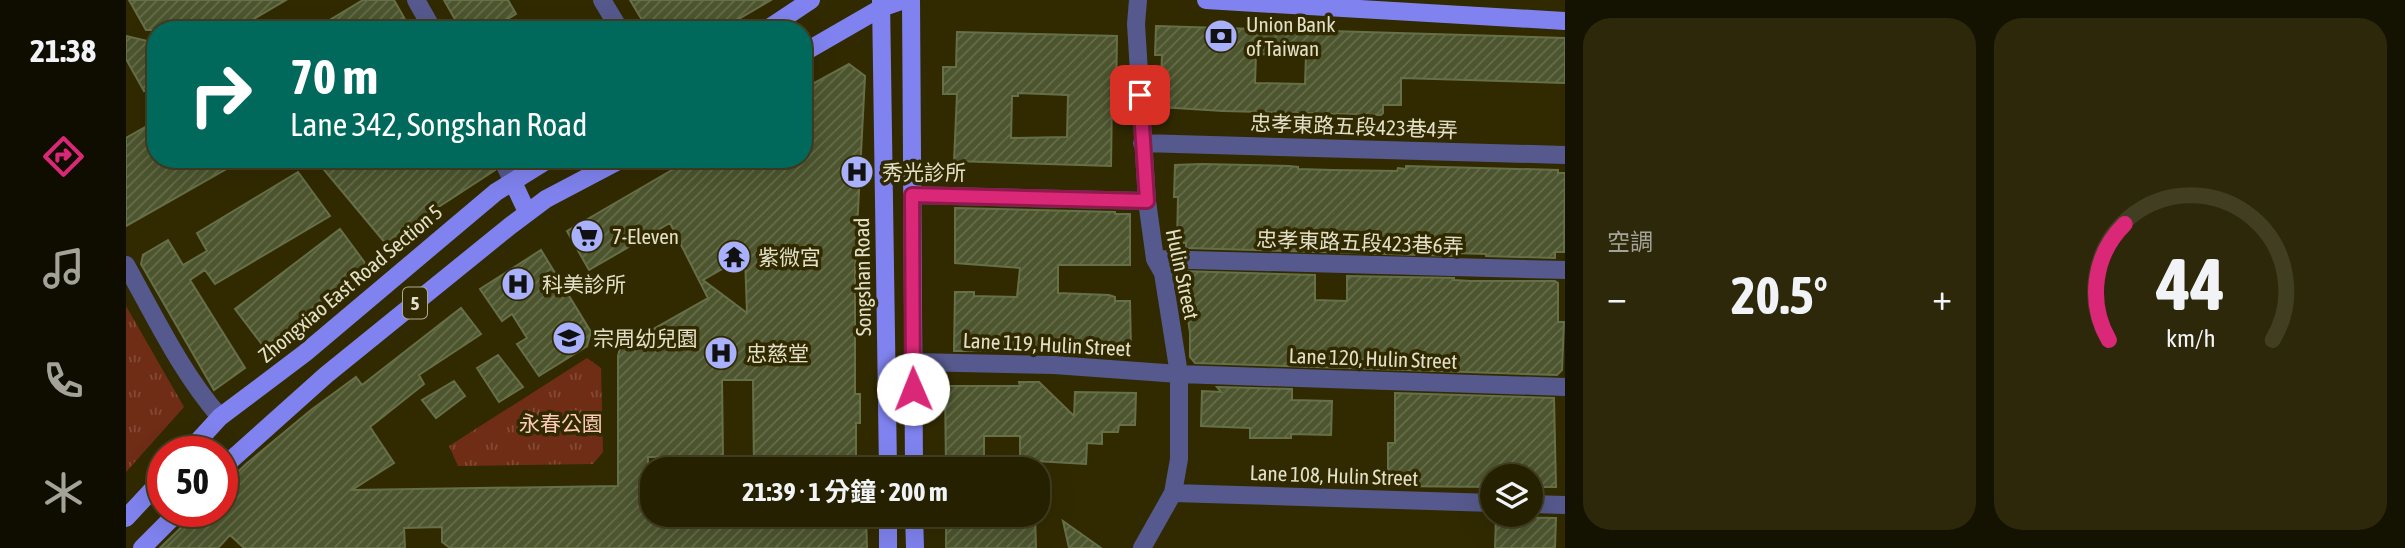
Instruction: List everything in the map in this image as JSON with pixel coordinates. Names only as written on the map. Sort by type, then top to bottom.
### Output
[{"type":"main road","points":[[780,21],[811,0]]},
{"type":"main road","points":[[812,47],[881,4],[904,0]]},
{"type":"main road","points":[[911,0],[914,457]]},
{"type":"main road","points":[[1206,0],[1565,21]]},
{"type":"main road","name":"Songshan Road","points":[[881,4],[888,457]]},
{"type":"main road","name":"Zhongxiao East Road Section 5","points":[[203,436],[220,417],[304,353],[496,192],[532,168]]},
{"type":"main road","name":"5","points":[[238,454],[326,375],[527,212],[605,168]]},
{"type":"main road","points":[[513,182],[527,212]]},
{"type":"main road","points":[[126,518],[147,495]]},
{"type":"main road","points":[[142,548],[163,527]]},
{"type":"main road","points":[[888,527],[888,548]]},
{"type":"main road","points":[[914,527],[915,548]]},
{"type":"street","points":[[416,0],[428,21]]},
{"type":"street","points":[[603,0],[615,21]]},
{"type":"street","name":"Hulin Street","points":[[1138,0],[1136,23],[1147,201],[1154,259],[1163,273],[1179,374],[1179,459],[1173,493],[1142,548]]},
{"type":"street","name":"忠孝東路五段423巷4弄","points":[[1142,143],[1565,155]]},
{"type":"street","points":[[506,168],[513,182]]},
{"type":"street","points":[[912,195],[1147,201]]},
{"type":"street","name":"忠孝東路五段423巷6弄","points":[[1154,259],[1565,270]]},
{"type":"street","points":[[126,265],[176,354],[204,399],[220,417]]},
{"type":"street","name":"Lane 119, Hulin Street","points":[[913,362],[1054,365],[1179,374]]},
{"type":"street","name":"Lane 120, Hulin Street","points":[[1179,374],[1565,387]]},
{"type":"street","name":"Lane 108, Hulin Street","points":[[1173,493],[1480,503]]},
{"type":"street","points":[[1543,504],[1565,505]]},
{"type":"green space","points":[[126,306],[184,407],[158,436],[147,436],[147,448],[126,472]]},
{"type":"green space","name":"永春公園","points":[[587,358],[601,368],[603,452],[593,464],[458,466],[449,446]]},
{"type":"building","points":[[129,0],[286,0],[250,21],[147,21],[146,30]]},
{"type":"building","points":[[363,0],[394,0],[406,21],[328,21]]},
{"type":"building","points":[[444,0],[508,0],[516,14],[504,21],[456,21]]},
{"type":"building","points":[[630,0],[771,0],[735,21],[643,21]]},
{"type":"building","points":[[1156,26],[1565,38],[1565,83],[1401,78],[1401,105],[1383,105],[1381,115],[1160,107],[1162,55],[1155,55]],"holes":[[[1256,54],[1306,55],[1305,84],[1255,83]]]},
{"type":"building","points":[[957,32],[1117,36],[1116,96],[1112,96],[1111,166],[954,161],[957,94],[943,94],[943,67],[956,67]],"holes":[[[1018,93],[1068,95],[1067,137],[1011,138],[1012,96],[1018,96]]]},
{"type":"building","points":[[126,36],[147,41],[147,89],[144,91],[126,59]]},
{"type":"building","points":[[849,64],[865,76],[855,268],[855,394],[860,394],[860,423],[856,423],[856,457],[754,457],[753,380],[722,380],[723,457],[640,457],[640,527],[866,527],[867,548],[450,548],[442,542],[442,527],[404,528],[405,548],[244,548],[230,535],[218,548],[160,548],[182,527],[238,527],[238,472],[311,410],[356,377],[362,385],[461,308],[481,334],[419,375],[424,384],[370,427],[394,463],[352,490],[618,486],[620,348],[708,298],[670,223],[589,270],[567,231],[676,168],[812,168],[812,84]],"holes":[[[745,256],[747,313],[703,280]]]},
{"type":"building","points":[[147,126],[147,168],[228,168],[126,226],[126,138]]},
{"type":"building","points":[[1175,165],[1332,170],[1397,171],[1398,168],[1406,169],[1406,166],[1558,170],[1558,173],[1565,173],[1564,252],[1555,252],[1555,258],[1454,253],[1454,256],[1186,248],[1186,243],[1177,243],[1178,197],[1174,197]]},
{"type":"building","points":[[323,168],[494,168],[434,210],[438,214],[392,251]]},
{"type":"building","points":[[298,172],[330,216],[215,284],[205,270],[190,280],[245,368],[214,390],[141,264],[143,255],[168,240],[183,265],[207,251],[197,233]]},
{"type":"building","points":[[955,208],[1130,214],[1130,265],[1058,265],[1058,293],[1109,295],[1115,297],[1115,301],[1130,301],[1131,351],[1080,350],[1079,353],[1035,352],[1035,348],[998,348],[998,351],[954,351],[955,292],[974,292],[974,296],[1017,297],[1020,268],[955,263]]},
{"type":"building","points":[[340,229],[368,267],[264,347],[235,309]]},
{"type":"building","points":[[541,250],[591,332],[587,346],[539,376],[517,344],[527,338],[512,314],[502,321],[480,289]]},
{"type":"building","points":[[1180,271],[1315,275],[1315,300],[1347,301],[1347,276],[1555,281],[1558,283],[1558,322],[1564,322],[1562,370],[1557,375],[1195,363],[1190,357],[1190,332]]},
{"type":"building","points":[[498,355],[523,387],[499,402],[477,368]]},
{"type":"building","points":[[454,381],[465,396],[436,418],[422,400]]},
{"type":"building","points":[[1019,382],[1039,382],[1074,416],[1075,392],[1136,393],[1135,425],[1119,425],[1118,432],[1102,432],[1102,444],[1087,443],[1086,464],[1050,462],[1050,457],[1020,457],[1020,436],[984,436],[984,457],[946,457],[945,386],[1020,386]]},
{"type":"building","points":[[1217,387],[1292,389],[1292,400],[1332,401],[1331,435],[1291,434],[1291,438],[1250,438],[1250,428],[1201,426],[1202,391],[1221,392]]},
{"type":"building","points":[[1395,393],[1554,398],[1556,487],[1543,487],[1543,464],[1480,464],[1480,487],[1388,486],[1388,443],[1395,443]]},
{"type":"building","points":[[1543,518],[1556,518],[1555,548],[1495,548],[1496,527],[1543,527]]},
{"type":"building","points":[[1063,521],[1101,548],[1069,548]]},
{"type":"building","points":[[946,527],[1035,527],[1036,548],[946,548]]},
{"type":"place","name":"Union Bank of Taiwan","points":[[1221,36]]},
{"type":"place","name":"秀光診所","points":[[857,172]]},
{"type":"place","name":"7-Eleven","points":[[587,236]]},
{"type":"place","name":"紫微宮","points":[[734,257]]},
{"type":"place","name":"科美診所","points":[[518,284]]},
{"type":"place","name":"宗周幼兒園","points":[[569,338]]},
{"type":"place","name":"忠慈堂","points":[[721,353]]},
{"type":"route","points":[[913,389],[912,195],[1147,201],[1140,95]]}]
